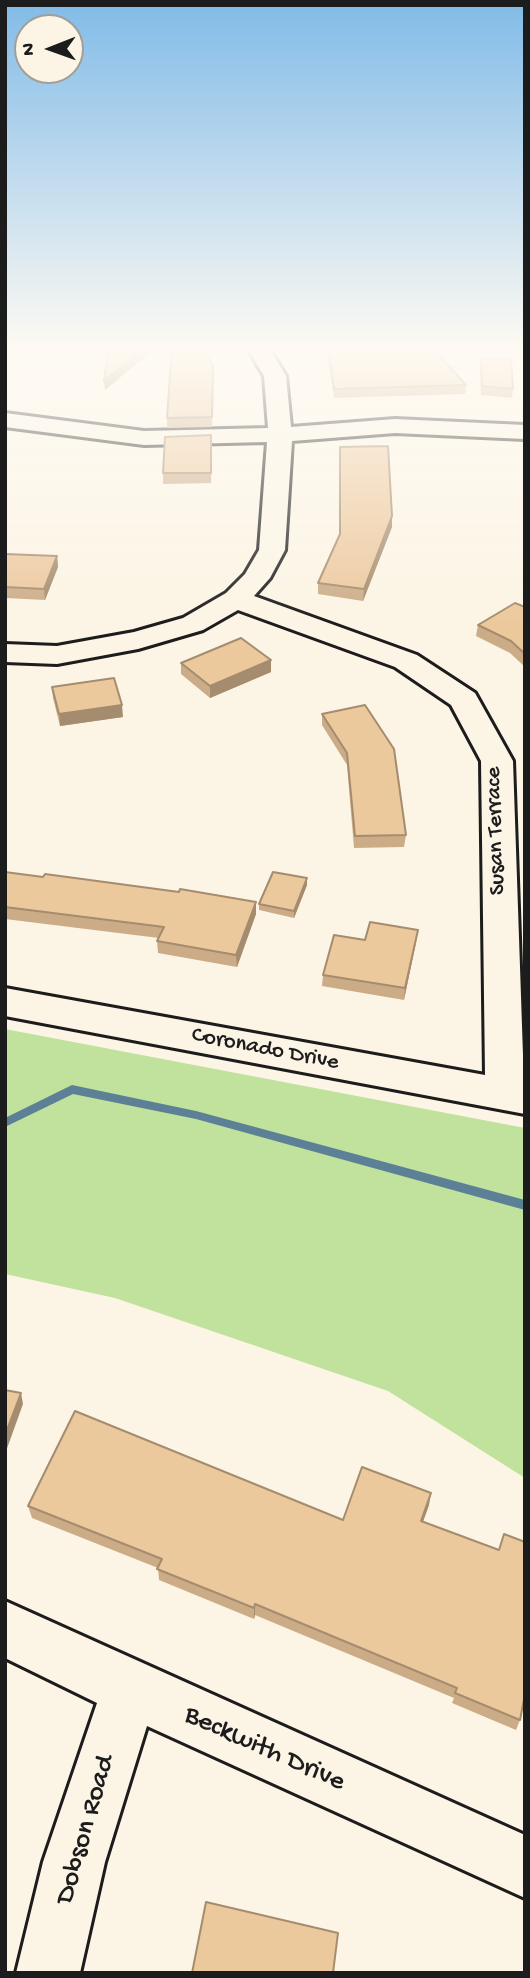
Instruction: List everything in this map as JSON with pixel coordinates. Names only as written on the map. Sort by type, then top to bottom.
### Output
[{"type":"street","points":[[5,653],[57,655],[138,640],[193,624],[236,599],[256,578],[272,550],[280,438]]},
{"type":"street","name":"Susan Terrace","points":[[236,599],[406,661],[464,700],[471,712],[497,761],[515,1096]]},
{"type":"street","name":"Coronado Drive","points":[[5,1002],[515,1096]]},
{"type":"street","name":"Beckwith Drive","points":[[5,1629],[130,1689],[525,1867]]},
{"type":"street","name":"Dobson Road","points":[[48,1973],[74,1862],[130,1689]]},
{"type":"green space","points":[[5,1029],[525,1128],[525,1478],[388,1391],[115,1298],[5,1274]]},
{"type":"building","points":[[165,438],[211,438],[211,473],[163,473]]},
{"type":"building","points":[[388,446],[392,516],[364,589],[318,583],[340,534],[340,447]]},
{"type":"building","points":[[5,554],[57,556],[44,589],[5,587]]},
{"type":"building","points":[[515,603],[525,607],[525,654],[511,641],[478,625]]},
{"type":"building","points":[[241,638],[271,660],[210,686],[181,663]]},
{"type":"building","points":[[114,678],[122,705],[59,714],[52,687]]},
{"type":"building","points":[[365,705],[394,749],[406,835],[355,836],[347,753],[322,714]]},
{"type":"building","points":[[5,872],[43,877],[45,874],[179,892],[180,889],[256,902],[236,955],[157,941],[164,927],[5,907]]},
{"type":"building","points":[[273,872],[307,878],[294,911],[259,904]]},
{"type":"building","points":[[370,922],[418,930],[405,988],[323,975],[334,935],[365,940]]},
{"type":"building","points":[[5,1390],[21,1393],[5,1435]]},
{"type":"building","points":[[75,1411],[343,1520],[362,1467],[431,1493],[421,1521],[499,1550],[504,1534],[525,1542],[525,1694],[520,1720],[455,1693],[457,1688],[255,1604],[254,1608],[157,1569],[162,1559],[28,1506]]},
{"type":"building","points":[[206,1902],[338,1933],[333,1973],[192,1973]]},
{"type":"waterway","points":[[5,1123],[72,1089],[196,1115],[525,1205]]}]
